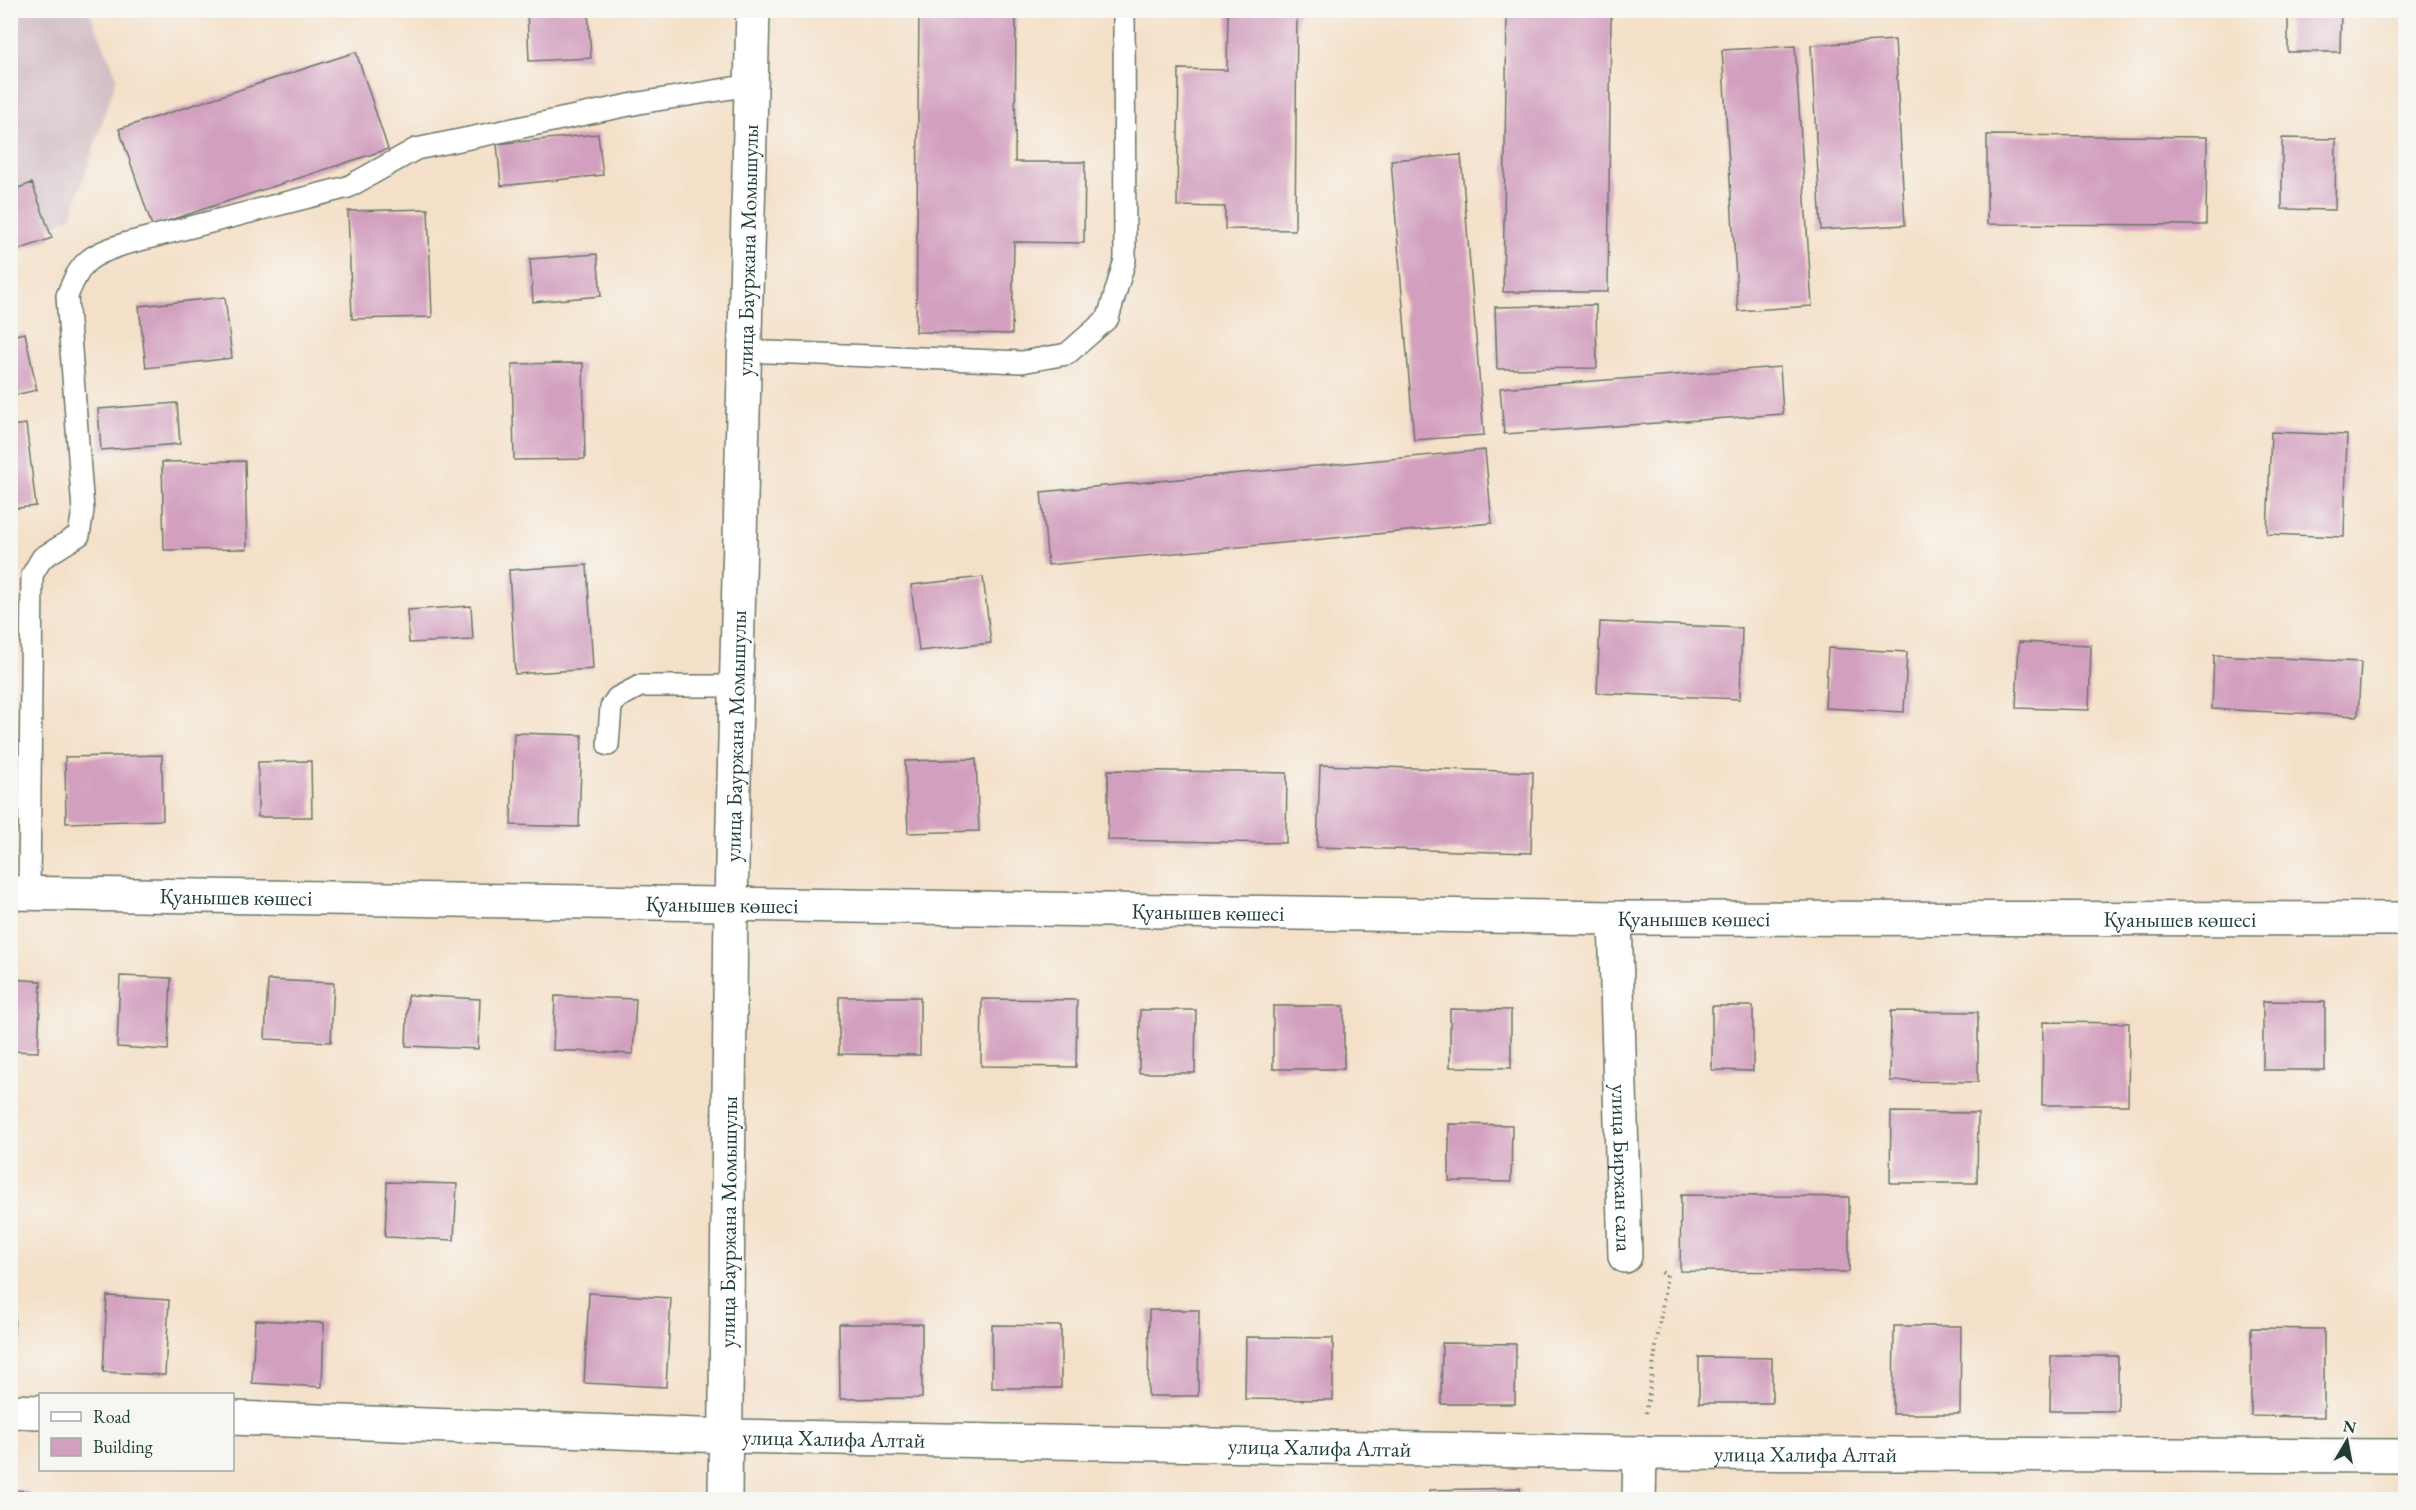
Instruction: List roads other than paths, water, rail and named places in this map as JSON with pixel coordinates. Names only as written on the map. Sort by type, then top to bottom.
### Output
[{"type":"street","name":"улица Бауржана Момышулы","points":[[725,1500],[731,903],[753,10]]},
{"type":"street","name":"Қуанышев көшесі","points":[[20,894],[1614,918],[2406,919]]},
{"type":"street","name":"улица Биржан сала","points":[[1614,918],[1625,1256]]},
{"type":"street","points":[[10,1411],[39,1412]]},
{"type":"street","name":"улица Халифа Алтай","points":[[234,1419],[726,1436],[1640,1453],[2406,1456]]},
{"type":"street","points":[[1639,1500],[1640,1453]]},
{"type":"lane","points":[[745,351],[1022,362],[1067,354],[1108,318],[1125,260],[1124,10]]},
{"type":"lane","points":[[20,894],[33,574],[42,558],[79,535],[82,525],[83,488],[67,296],[77,271],[96,253],[124,244],[348,187],[416,149],[639,103],[751,85]]},
{"type":"lane","points":[[608,746],[611,706],[628,690],[640,686],[736,686]]}]
